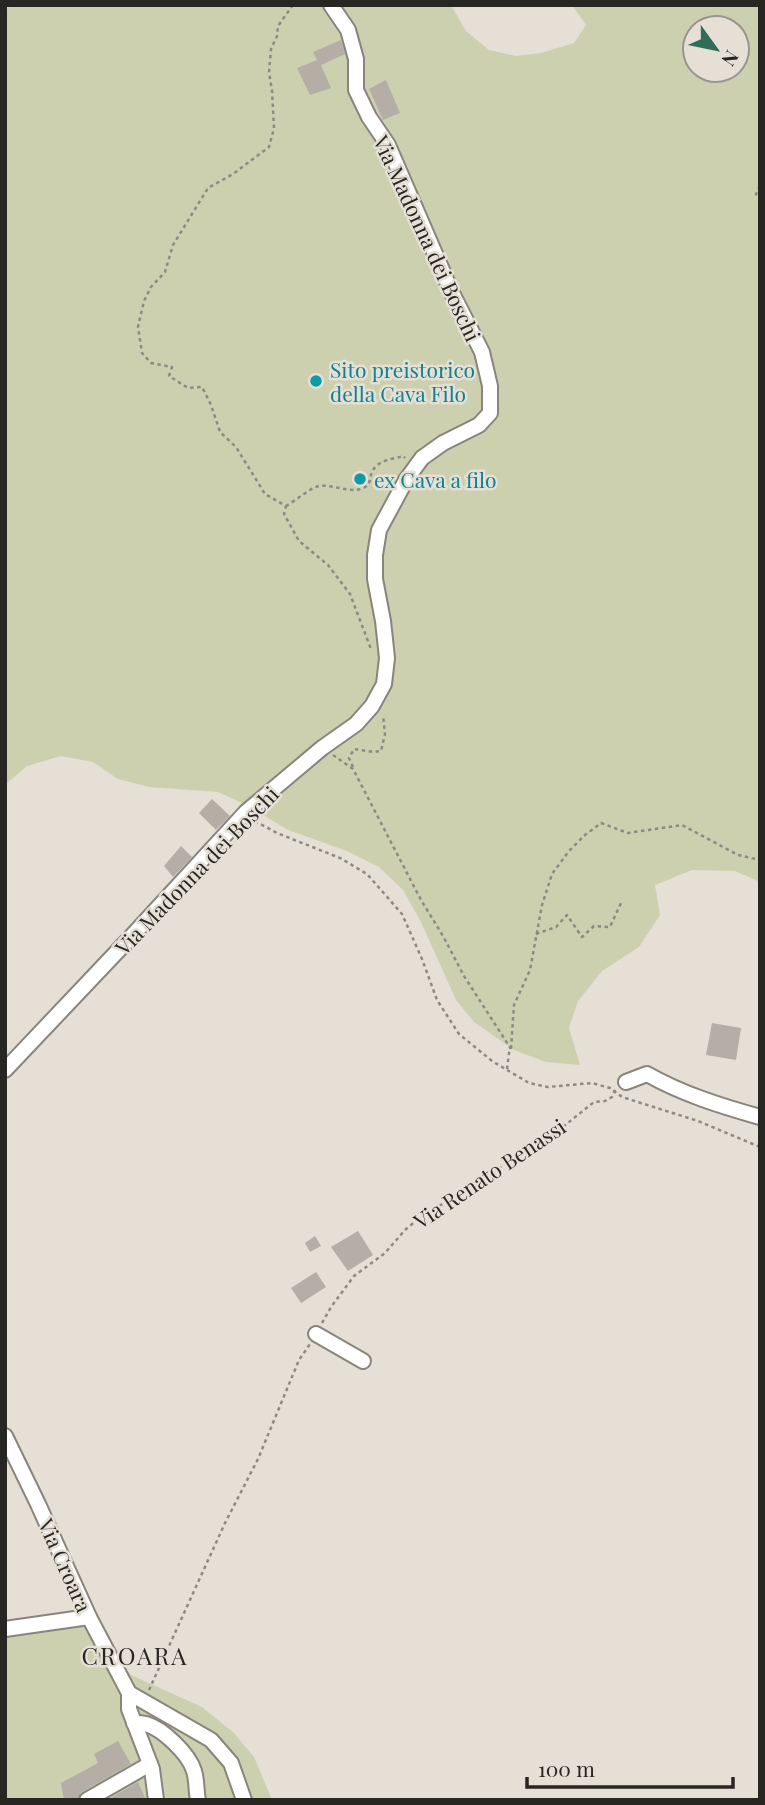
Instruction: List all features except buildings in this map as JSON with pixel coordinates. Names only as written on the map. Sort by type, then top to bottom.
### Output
[{"type":"street","name":"Via Madonna dei Boschi","points":[[5,1070],[246,812],[356,724],[372,706],[384,684],[387,658],[375,579],[379,530],[422,458],[443,443],[479,425],[491,413],[490,386],[482,352],[452,293],[388,145],[369,117],[356,90],[356,60],[348,30],[331,5]]},
{"type":"street","points":[[620,1086],[647,1074],[666,1085],[712,1103],[760,1117]]},
{"type":"street","points":[[316,1334],[363,1361]]},
{"type":"street","name":"Via Croara","points":[[5,1436],[89,1617],[129,1693],[129,1709],[150,1764],[156,1800]]},
{"type":"street","points":[[5,1629],[89,1617]]},
{"type":"street","name":"Via Croara","points":[[129,1693],[211,1740],[231,1763],[244,1800]]},
{"type":"street","points":[[134,1723],[145,1724],[161,1732],[187,1758],[194,1771],[198,1800]]},
{"type":"street","points":[[87,1800],[150,1764]]},
{"type":"path","points":[[286,506],[265,494],[236,447],[220,432],[202,387],[188,387],[169,376],[172,367],[150,363],[142,353],[138,327],[144,301],[151,287],[165,272],[173,245],[208,188],[233,174],[269,147],[274,128],[269,72],[271,49],[278,26],[293,5]]},
{"type":"path","points":[[760,186],[756,194],[760,200]]},
{"type":"path","points":[[373,653],[350,593],[328,565],[299,541],[284,514],[286,506],[318,486],[363,489],[369,485],[374,468],[383,461],[403,456],[418,464]]},
{"type":"path","points":[[376,699],[387,706],[383,716],[385,734],[382,751],[354,749],[349,758],[353,769],[421,900],[464,976],[511,1049]]},
{"type":"path","points":[[323,748],[353,769]]},
{"type":"path","points":[[246,812],[255,822],[340,858],[367,874],[402,914],[437,1000],[458,1034],[492,1061],[530,1083],[548,1087],[592,1083],[610,1088],[620,1086],[622,1097],[698,1121],[760,1147]]},
{"type":"path","points":[[507,1069],[514,1005],[530,970],[542,905],[552,874],[584,835],[601,823],[628,834],[682,825],[738,855],[760,860]]},
{"type":"path","points":[[536,934],[556,927],[567,915],[582,937],[594,926],[610,927],[621,903]]},
{"type":"path","name":"Via Renato Benassi","points":[[144,1703],[225,1523],[258,1458],[299,1360],[331,1307],[354,1276],[385,1253],[417,1220],[554,1134],[594,1101],[605,1101],[612,1097],[620,1086]]},
{"type":"green space","points":[[11,5],[451,5],[466,31],[489,50],[516,56],[541,53],[574,43],[586,25],[572,5],[760,5],[760,882],[735,871],[692,870],[655,885],[660,915],[639,947],[602,971],[578,1001],[569,1028],[580,1065],[546,1062],[514,1050],[474,1022],[456,1000],[421,922],[403,890],[379,867],[347,851],[288,830],[218,792],[149,787],[118,779],[93,762],[61,756],[27,766],[5,785],[5,11]]},
{"type":"green space","points":[[93,1608],[111,1651],[131,1675],[202,1707],[234,1733],[254,1757],[272,1800],[5,1800],[5,1633]]},
{"type":"place","name":"Sito preistorico della Cava Filo","points":[[316,381]]},
{"type":"place","name":"ex Cava a filo","points":[[360,479]]},
{"type":"district","name":"CROARA","points":[[135,1655]]}]
